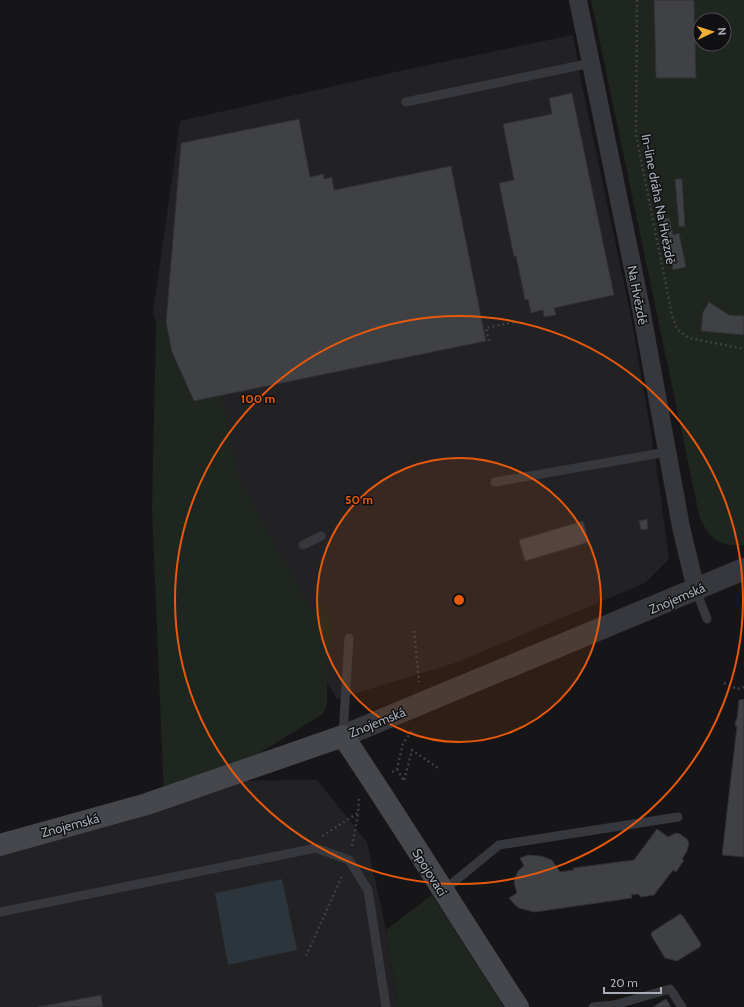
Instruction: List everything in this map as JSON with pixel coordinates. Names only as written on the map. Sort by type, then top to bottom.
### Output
[{"type":"main road","name":"Znojemská","points":[[0,845],[147,804],[343,736]]},
{"type":"main road","name":"Spojovací","points":[[343,736],[518,1007]]},
{"type":"street","name":"Na Hvězdě","points":[[578,0],[639,296],[681,527],[696,590]]},
{"type":"street","name":"Znojemská","points":[[343,736],[744,569]]},
{"type":"lane","points":[[406,102],[592,63]]},
{"type":"lane","points":[[495,482],[667,452]]},
{"type":"lane","points":[[303,545],[321,536]]},
{"type":"lane","points":[[696,590],[707,619]]},
{"type":"lane","points":[[343,736],[349,638]]},
{"type":"lane","points":[[443,891],[499,845],[678,816]]},
{"type":"lane","points":[[0,912],[316,848],[349,860],[368,890],[386,1007]]},
{"type":"lane","points":[[593,1007],[614,1006],[670,989],[682,1007]]},
{"type":"path","name":"In-line dráha Na Hvězdě","points":[[637,0],[636,135],[672,315],[677,329],[688,338],[744,349]]},
{"type":"path","points":[[489,340],[486,328],[514,322]]},
{"type":"path","points":[[724,683],[737,689],[744,687]]},
{"type":"path","points":[[397,769],[404,781],[412,750],[438,768]]},
{"type":"path","points":[[306,956],[349,860],[358,813]]},
{"type":"shaded area","points":[[591,0],[744,0],[744,545],[728,545],[722,543],[712,537],[700,519]]},
{"type":"shaded area","points":[[573,35],[581,81],[631,316],[656,463],[669,559],[645,583],[455,663],[337,699],[204,469],[153,313],[180,121],[400,71]]},
{"type":"shaded area","points":[[166,322],[172,352],[194,401],[221,396],[240,481],[312,611],[325,604],[333,624],[327,667],[327,703],[323,714],[214,781],[164,799],[152,509],[156,323]]},
{"type":"shaded area","points":[[317,780],[367,842],[386,930],[398,1007],[0,1007],[0,843],[214,781]]},
{"type":"shaded area","points":[[282,879],[297,950],[228,965],[215,893]]},
{"type":"shaded area","points":[[432,895],[504,1007],[398,1007],[386,930]]},
{"type":"building","points":[[654,0],[694,0],[694,12],[692,12],[692,52],[695,52],[696,78],[656,78]]},
{"type":"building","points":[[572,93],[614,295],[554,308],[556,315],[544,317],[543,310],[531,313],[528,299],[525,300],[516,256],[514,257],[499,183],[514,180],[503,124],[552,114],[549,98]]},
{"type":"building","points":[[299,119],[310,177],[323,174],[324,179],[332,177],[334,190],[451,166],[486,341],[194,401],[172,352],[166,322],[181,143]]},
{"type":"building","points":[[675,179],[682,179],[685,226],[679,227]]},
{"type":"building","points":[[669,218],[673,235],[679,233],[686,267],[673,270],[663,219]]},
{"type":"building","points":[[709,302],[729,315],[744,316],[744,335],[701,331],[703,312]]},
{"type":"building","points":[[647,519],[648,529],[641,530],[639,521]]},
{"type":"building","points":[[583,521],[589,542],[525,561],[519,540]]},
{"type":"building","points":[[744,699],[744,857],[722,855],[737,726],[735,726],[739,700]]},
{"type":"building","points":[[657,829],[668,837],[676,833],[680,834],[687,839],[689,843],[687,851],[682,859],[684,860],[676,872],[673,870],[654,895],[641,897],[638,894],[631,895],[632,898],[535,912],[519,908],[509,898],[517,893],[514,883],[515,878],[518,871],[524,866],[520,858],[528,855],[541,856],[552,860],[560,872],[574,870],[573,868],[634,860]]},
{"type":"building","points":[[680,914],[683,916],[701,944],[700,947],[677,961],[665,958],[651,935],[652,932]]},
{"type":"building","points":[[101,995],[103,1007],[38,1007]]},
{"type":"building","points":[[666,999],[671,1007],[653,1007]]}]
